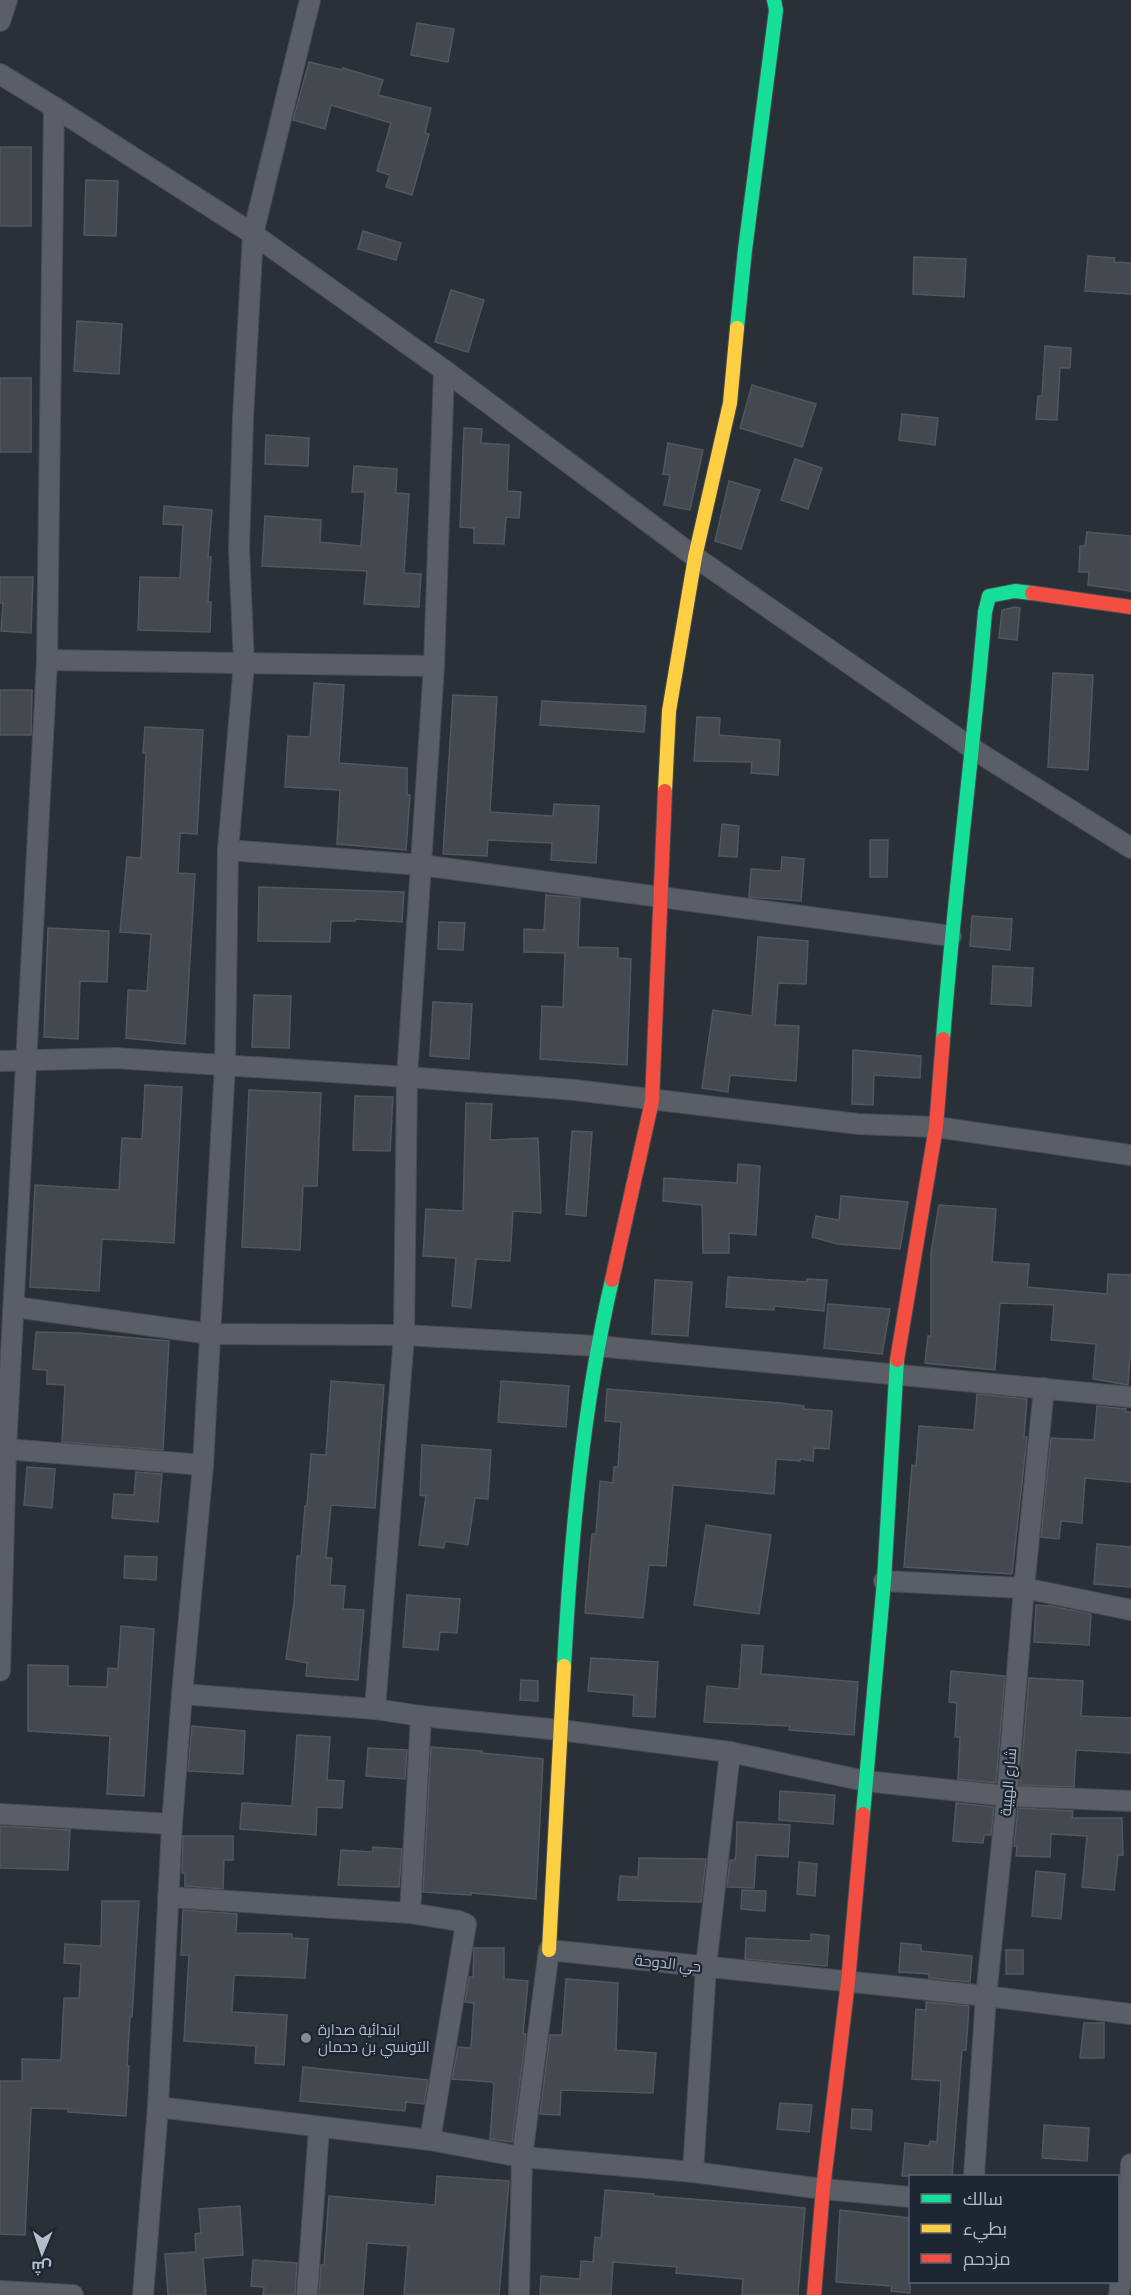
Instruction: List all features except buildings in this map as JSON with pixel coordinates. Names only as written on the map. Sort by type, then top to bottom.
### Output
[{"type":"street","points":[[0,21],[7,0]]},
{"type":"street","points":[[143,2295],[158,2107],[172,1824],[203,1465],[211,1334],[225,1065],[228,850],[244,664],[239,549],[243,418],[253,234],[310,0]]},
{"type":"street","points":[[519,2295],[522,2157],[549,1950],[570,1559],[597,1346],[652,1101],[669,711],[695,557],[730,403],[746,250],[776,10],[774,0]]},
{"type":"street","points":[[0,75],[253,234],[444,370],[695,557],[973,749],[1131,848]]},
{"type":"street","points":[[0,1671],[6,1449],[47,660],[54,107]]},
{"type":"street","points":[[375,1709],[404,1335],[407,1077],[434,666],[444,370]]},
{"type":"street","points":[[814,2295],[823,2189],[848,1982],[884,1581],[895,1373],[936,1128],[951,936],[973,749],[984,612],[989,596],[1015,591],[1131,607]]},
{"type":"street","points":[[47,660],[434,666]]},
{"type":"street","points":[[228,850],[421,865],[951,936]]},
{"type":"street","points":[[0,1061],[115,1058],[575,1090],[858,1124],[936,1128],[1131,1155]]},
{"type":"street","points":[[15,1307],[211,1334],[404,1335],[597,1346],[1131,1397]]},
{"type":"street","name":"شارع الهيبة","points":[[974,2175],[986,1996],[1007,1796],[1024,1588],[1044,1388]]},
{"type":"street","points":[[6,1449],[203,1465]]},
{"type":"street","points":[[884,1581],[1024,1588],[1131,1610]]},
{"type":"street","points":[[182,1695],[375,1709],[560,1730],[730,1752],[865,1781],[1007,1796],[1131,1801]]},
{"type":"street","points":[[410,1913],[421,1716]]},
{"type":"street","points":[[693,2172],[706,1967],[730,1752]]},
{"type":"street","points":[[0,1814],[172,1824]]},
{"type":"street","points":[[168,1897],[410,1913],[466,1924],[430,2140]]},
{"type":"street","name":"حي الدوحة","points":[[549,1950],[986,1996],[1131,2014]]},
{"type":"street","points":[[158,2107],[430,2140],[522,2157],[693,2172],[823,2189],[909,2197]]},
{"type":"street","points":[[307,2295],[319,2128]]},
{"type":"street","points":[[1119,2295],[1131,2164]]},
{"type":"street","points":[[0,2291],[74,2295]]},
{"type":"traffic: fast","points":[[737,328],[776,10],[774,0]]},
{"type":"traffic: fast","points":[[943,1039],[985,612],[989,596],[1015,591],[1032,593]]},
{"type":"traffic: fast","points":[[564,1666],[570,1569],[586,1423],[612,1280]]},
{"type":"traffic: fast","points":[[863,1814],[884,1581],[897,1360]]},
{"type":"traffic: slow","points":[[665,791],[669,711],[695,557],[730,403],[737,328]]},
{"type":"traffic: slow","points":[[549,1950],[564,1666]]},
{"type":"traffic: jam","points":[[1032,593],[1131,607]]},
{"type":"traffic: jam","points":[[612,1280],[652,1101],[665,791]]},
{"type":"traffic: jam","points":[[897,1360],[936,1127],[943,1039]]},
{"type":"traffic: jam","points":[[814,2295],[823,2189],[848,1982],[863,1814]]},
{"type":"place","name":"ابتدائية صدارة التونسي بن دحمان","points":[[306,2038]]}]
